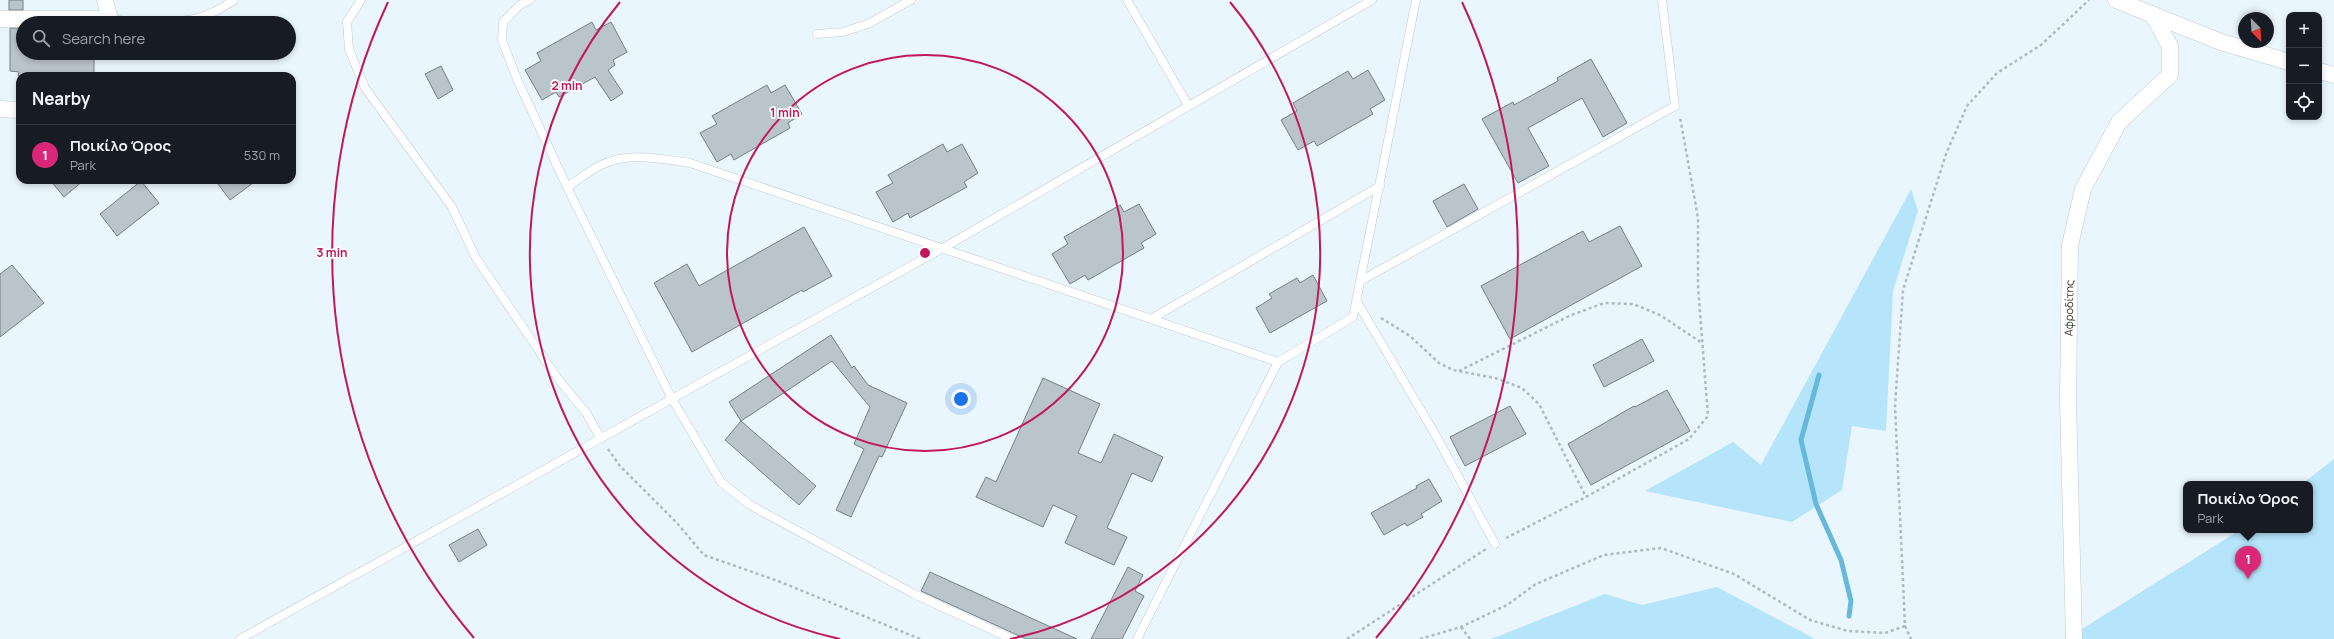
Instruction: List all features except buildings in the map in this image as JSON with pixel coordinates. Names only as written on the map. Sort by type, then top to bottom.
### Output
[{"type":"street","points":[[105,0],[109,16]]},
{"type":"street","points":[[2116,0],[2221,42],[2286,61]]},
{"type":"street","name":"Αφροδίτης","points":[[2074,639],[2068,400],[2070,245],[2083,189],[2120,122],[2170,75],[2170,46],[2152,14]]},
{"type":"street","points":[[0,19],[16,19]]},
{"type":"street","points":[[2322,72],[2334,75]]},
{"type":"street","points":[[0,109],[16,110]]},
{"type":"lane","points":[[207,16],[234,0]]},
{"type":"lane","points":[[361,0],[348,22],[348,29],[349,49],[365,88],[452,207],[476,258],[558,379],[587,414],[601,439]]},
{"type":"lane","points":[[530,0],[520,6],[503,22],[502,40],[517,79],[567,187],[671,397],[721,482],[750,505],[914,594],[1012,639]]},
{"type":"lane","points":[[817,34],[843,32],[868,24],[911,0]]},
{"type":"lane","points":[[1127,0],[1188,105]]},
{"type":"lane","points":[[240,639],[601,439],[671,397],[943,248],[1372,0]]},
{"type":"lane","points":[[1137,639],[1278,362],[1353,318],[1362,280],[1416,0]]},
{"type":"lane","points":[[1362,280],[1675,106],[1662,0]]},
{"type":"lane","points":[[567,187],[600,165],[619,159],[646,156],[690,163],[1278,362]]},
{"type":"lane","points":[[1151,319],[1380,186]]},
{"type":"lane","points":[[1357,302],[1367,315],[1435,434],[1495,544]]},
{"type":"path","points":[[1911,639],[1905,626],[1895,406],[1903,290],[1946,154],[1967,106],[1997,73],[2041,45],[2089,0]]},
{"type":"path","points":[[1347,639],[1495,544],[1586,497],[1689,439],[1708,416],[1698,286],[1698,218],[1680,115],[1675,106]]},
{"type":"path","points":[[1458,371],[1569,316],[1604,303],[1633,304],[1660,315],[1702,344]]},
{"type":"path","points":[[1367,315],[1383,318],[1410,336],[1438,364],[1458,371],[1495,378],[1522,388],[1539,404],[1586,497]]},
{"type":"path","points":[[601,439],[620,466],[676,522],[704,555],[778,580],[920,639]]},
{"type":"path","points":[[1420,639],[1461,627],[1507,605],[1536,584],[1604,554],[1661,548],[1734,574],[1810,620],[1848,631],[1885,633],[1905,626]]},
{"type":"path","points":[[1461,627],[1470,639]]},
{"type":"shaded area","points":[[1911,189],[1918,211],[1893,291],[1886,431],[1852,426],[1842,490],[1792,522],[1645,491],[1733,442],[1761,465]]},
{"type":"shaded area","points":[[2334,459],[2334,639],[2066,639],[2235,533],[2313,533],[2313,481],[2306,481]]},
{"type":"shaded area","points":[[1717,587],[1815,639],[1491,639],[1605,594],[1642,605]]},
{"type":"waterway","points":[[1819,375],[1801,440],[1816,504],[1841,560],[1851,601],[1849,616]]},
{"type":"place","name":"Ποικίλο Όρος","points":[[2248,579]]}]
